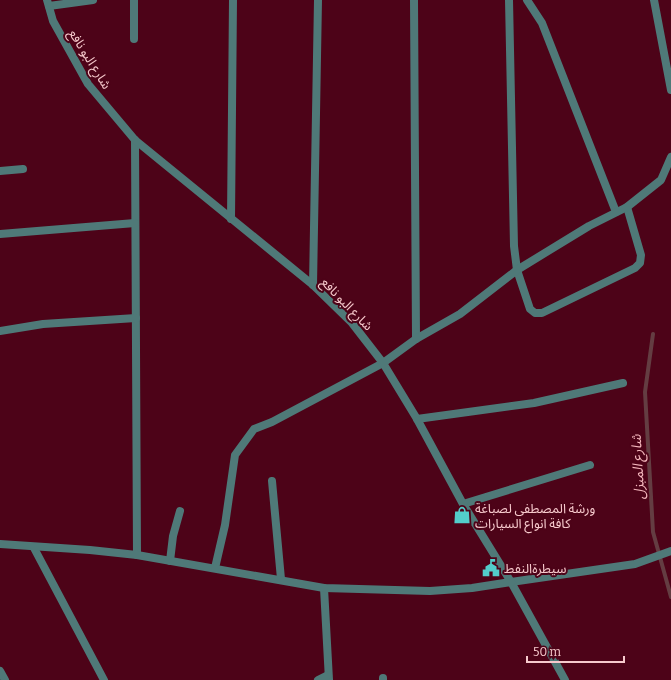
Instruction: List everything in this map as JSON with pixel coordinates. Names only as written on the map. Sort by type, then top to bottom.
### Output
[{"type":"street","points":[[48,3],[93,0]]},
{"type":"street","points":[[134,0],[134,39]]},
{"type":"street","points":[[231,219],[233,0]]},
{"type":"street","points":[[313,285],[318,0]]},
{"type":"street","points":[[414,0],[416,339]]},
{"type":"street","points":[[509,0],[514,246],[517,270],[530,309],[535,313],[542,313],[635,268],[640,263],[641,255],[627,207]]},
{"type":"street","points":[[527,0],[542,23],[616,212]]},
{"type":"street","points":[[654,0],[671,90]]},
{"type":"street","name":"شارع البو نافع","points":[[48,3],[53,21],[88,84],[135,140],[313,285],[352,323],[383,363],[417,419],[463,504],[511,582],[565,680]]},
{"type":"street","points":[[135,140],[137,555]]},
{"type":"street","points":[[215,568],[225,526],[235,455],[254,429],[272,422],[383,363],[416,339],[460,314],[517,270],[589,226],[627,207],[661,180],[671,157]]},
{"type":"street","points":[[0,171],[23,169]]},
{"type":"street","points":[[0,234],[135,223]]},
{"type":"street","points":[[0,331],[43,324],[136,318]]},
{"type":"street","points":[[417,419],[534,403],[624,383]]},
{"type":"street","points":[[463,504],[590,465]]},
{"type":"street","points":[[272,481],[281,579]]},
{"type":"street","points":[[170,561],[173,536],[180,511]]},
{"type":"street","points":[[0,544],[34,548],[90,550],[137,555],[281,579],[324,588],[430,591],[472,588],[634,564],[671,551]]},
{"type":"street","points":[[34,548],[104,680]]},
{"type":"street","points":[[318,680],[328,678],[324,588]]},
{"type":"street","points":[[0,671],[5,680]]},
{"type":"waterway","name":"شارع المبزل","points":[[653,334],[645,392],[653,532],[671,597]]},
{"type":"place","name":"ورشة المصطفى لصباغة كافة انواع السيارات","points":[[462,515]]},
{"type":"place","name":"سيطرةالنفط","points":[[491,568]]}]
